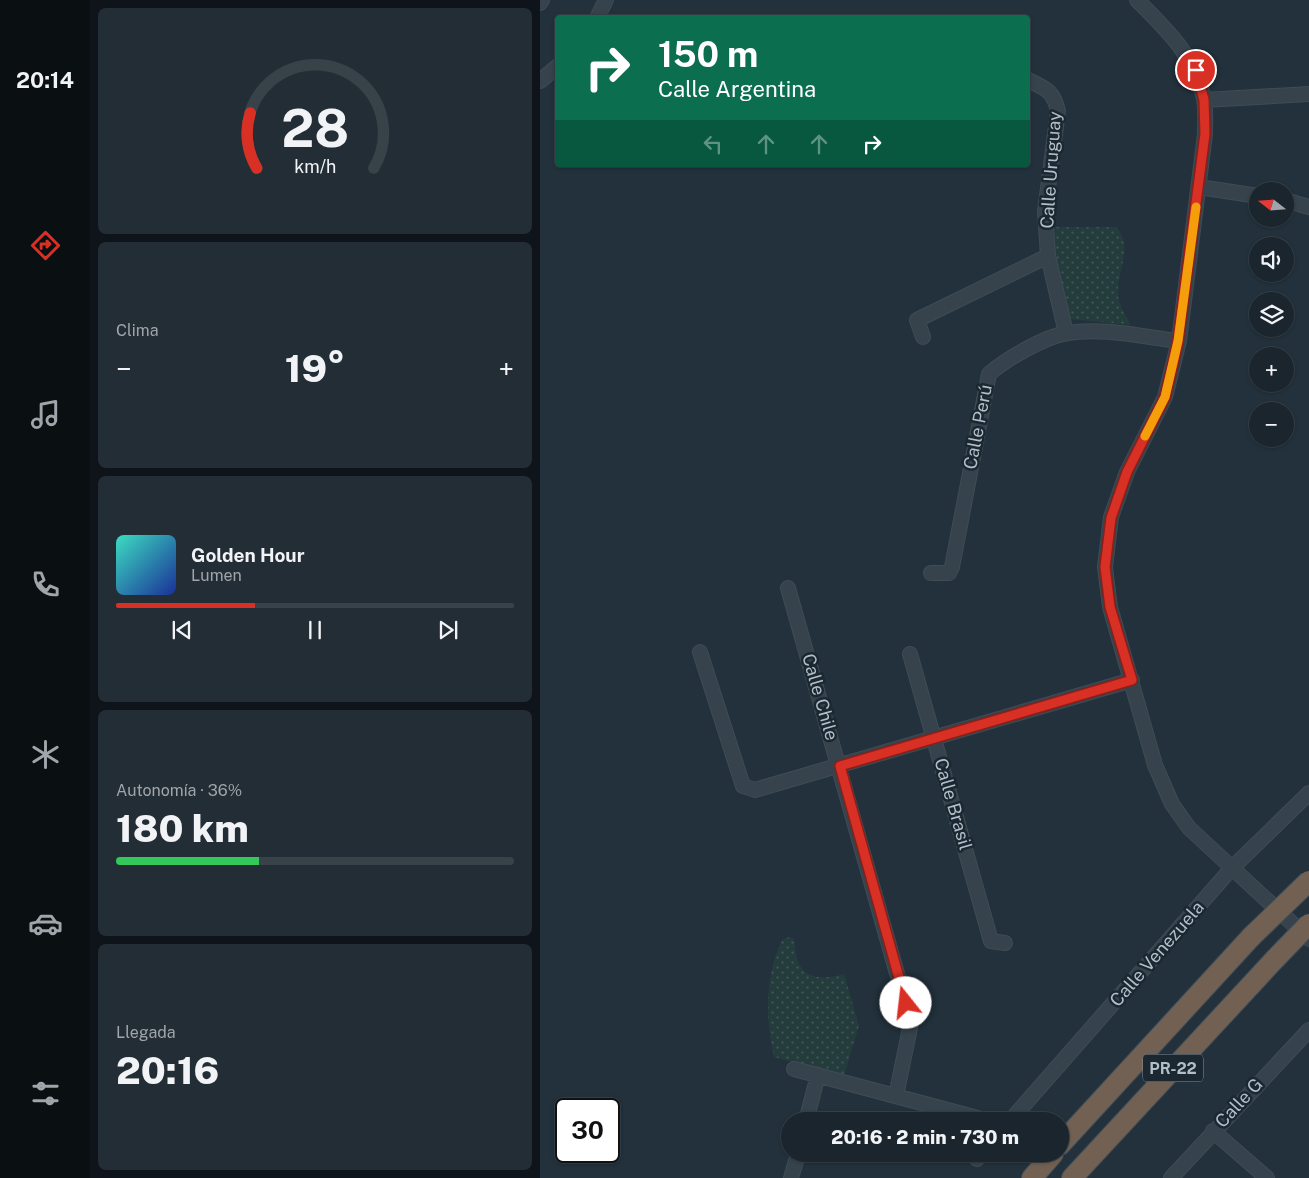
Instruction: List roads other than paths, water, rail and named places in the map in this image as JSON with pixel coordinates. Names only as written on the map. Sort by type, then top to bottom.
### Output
[{"type":"highway","name":"PR-22","points":[[1069,1135],[1251,937],[1309,881]]},
{"type":"highway","name":"PR-22","points":[[1072,1178],[1309,924]]},
{"type":"highway","points":[[1032,1178],[1046,1162]]},
{"type":"street","points":[[540,4],[542,0]]},
{"type":"street","points":[[598,15],[606,0]]},
{"type":"street","points":[[1137,0],[1177,42],[1196,70],[1204,100],[1205,134],[1178,341],[1165,397],[1127,472],[1110,526],[1105,567],[1110,607],[1155,765],[1172,804],[1189,828],[1231,869],[1309,939]]},
{"type":"street","points":[[540,81],[555,68]]},
{"type":"street","name":"Calle Uruguay","points":[[1030,81],[1045,88],[1055,96],[1058,112],[1045,211],[1048,256],[1066,333]]},
{"type":"street","points":[[1204,100],[1309,94]]},
{"type":"street","points":[[1199,187],[1249,195]]},
{"type":"street","points":[[1294,203],[1309,207]]},
{"type":"street","points":[[923,337],[917,320],[1048,256]]},
{"type":"street","name":"Calle Perú","points":[[931,573],[949,572],[952,567],[989,374],[1003,361],[1066,333],[1096,331],[1178,341]]},
{"type":"street","name":"Calle Chile","points":[[788,588],[911,1022],[896,1096]]},
{"type":"street","points":[[700,652],[743,786],[755,790],[1132,680]]},
{"type":"street","name":"Calle Brasil","points":[[910,654],[991,941],[1005,943]]},
{"type":"street","name":"Calle Venezuela","points":[[1018,1112],[1231,869],[1309,793]]},
{"type":"street","name":"Calle G","points":[[1171,1178],[1213,1130],[1309,1030]]},
{"type":"street","points":[[794,1069],[956,1112]]},
{"type":"street","points":[[808,1112],[818,1075]]},
{"type":"street","points":[[1213,1130],[1267,1178]]},
{"type":"street","points":[[791,1178],[796,1162]]}]
